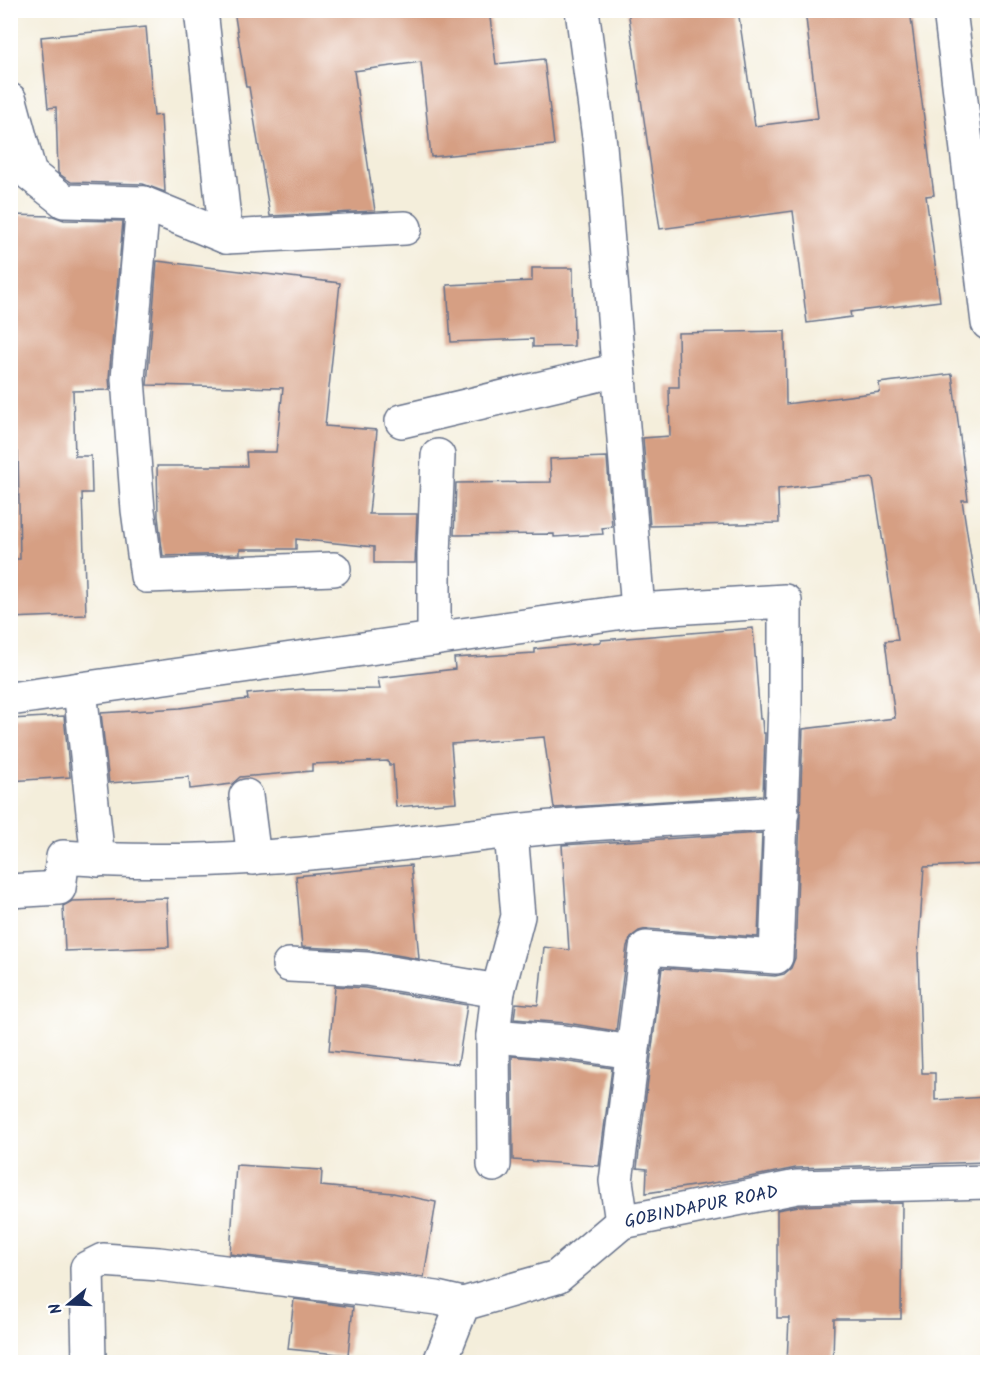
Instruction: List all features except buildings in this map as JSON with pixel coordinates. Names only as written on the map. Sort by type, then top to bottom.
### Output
[{"type":"street","points":[[201,10],[226,237]]},
{"type":"street","points":[[582,10],[600,145],[638,610]]},
{"type":"street","points":[[950,10],[987,312]]},
{"type":"street","points":[[10,100],[30,174],[64,201],[143,203],[226,237],[405,228]]},
{"type":"street","points":[[143,203],[129,379],[138,510],[147,576],[334,569]]},
{"type":"street","points":[[402,421],[618,370]]},
{"type":"street","points":[[434,639],[434,555],[438,456]]},
{"type":"street","points":[[10,699],[638,610],[785,601],[782,813],[776,957],[646,948],[616,1181],[622,1222]]},
{"type":"street","points":[[80,689],[98,860]]},
{"type":"street","points":[[246,796],[254,858]]},
{"type":"street","points":[[10,891],[59,888],[63,857],[98,860],[254,858],[590,825],[782,813]]},
{"type":"street","points":[[494,1165],[494,1036],[498,991],[519,916],[511,832]]},
{"type":"street","points":[[289,965],[367,969],[498,991]]},
{"type":"street","points":[[494,1036],[564,1042],[632,1052]]},
{"type":"street","name":"GOBINDAPUR ROAD","points":[[463,1304],[557,1277],[622,1222],[797,1187],[987,1182]]},
{"type":"street","points":[[89,1362],[87,1268],[103,1260],[437,1298],[463,1304],[440,1362]]}]
